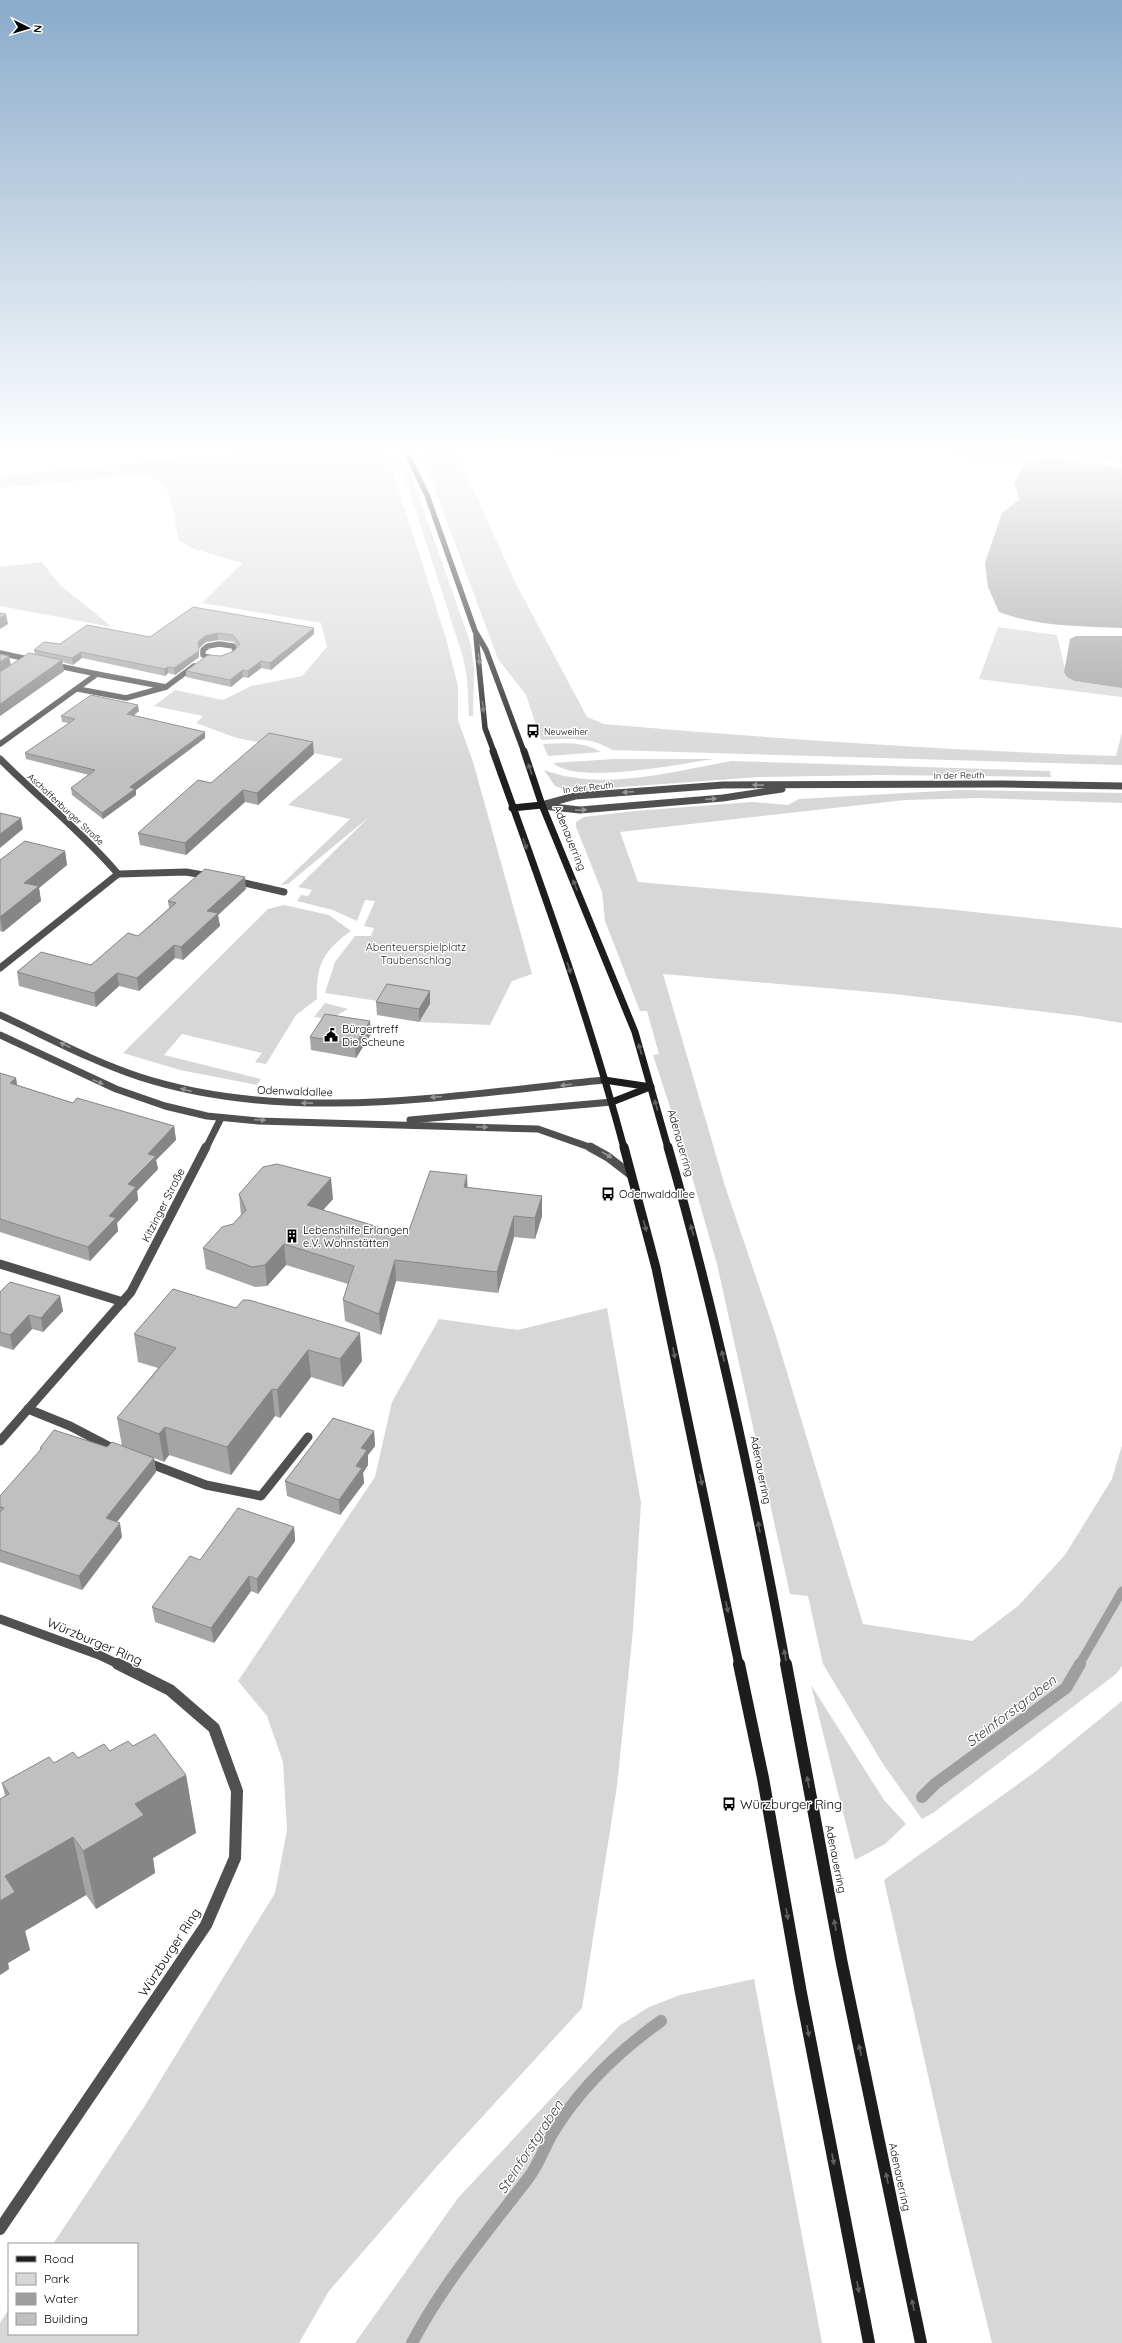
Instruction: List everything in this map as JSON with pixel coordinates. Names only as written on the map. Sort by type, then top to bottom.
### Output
[{"type":"main road","name":"Adenauerring","points":[[450,559],[475,631],[486,650],[518,734],[542,806],[620,992],[635,1032],[695,1240],[732,1394],[780,1630],[842,1964],[921,2343]]},
{"type":"main road","name":"Adenauerring","points":[[475,631],[486,728],[512,808],[557,931],[612,1102],[656,1268],[763,1778],[801,1993],[869,2343]]},
{"type":"main road","points":[[512,808],[542,806]]},
{"type":"main road","points":[[604,1080],[651,1087]]},
{"type":"main road","points":[[612,1102],[651,1087]]},
{"type":"street","points":[[78,689],[126,698],[166,687],[207,657],[228,657],[236,650],[229,645],[213,644],[202,650],[204,655],[207,657]]},
{"type":"street","points":[[0,653],[36,661]]},
{"type":"street","points":[[23,663],[29,660]]},
{"type":"street","points":[[44,663],[166,687]]},
{"type":"street","points":[[0,744],[97,674]]},
{"type":"street","name":"Aschaffenburger Straße","points":[[0,759],[33,792],[91,843],[118,874]]},
{"type":"street","name":"In der Reuth","points":[[542,806],[559,799],[582,796],[723,786],[1003,784],[1122,786]]},
{"type":"street","name":"In der Reuth","points":[[542,806],[580,810],[723,798],[797,786]]},
{"type":"street","points":[[0,968],[118,874],[186,872],[213,876]]},
{"type":"street","points":[[228,880],[284,892]]},
{"type":"street","name":"Odenwaldallee","points":[[0,1015],[105,1064],[140,1077],[193,1091],[256,1101],[333,1104],[394,1100],[604,1080]]},
{"type":"street","points":[[0,1035],[83,1077],[134,1097],[191,1113],[221,1118],[538,1129],[580,1141],[610,1156],[630,1174]]},
{"type":"street","points":[[373,1123],[612,1102]]},
{"type":"street","name":"Kitzinger Straße","points":[[0,1441],[131,1292],[221,1118]]},
{"type":"street","points":[[0,1264],[123,1302]]},
{"type":"street","points":[[28,1409],[70,1426],[106,1446],[206,1485],[261,1496],[308,1437]]},
{"type":"street","name":"Würzburger Ring","points":[[0,1618],[99,1655],[170,1690],[214,1728],[238,1791],[235,1858],[206,1925],[0,2229]]},
{"type":"green space","name":"Abenteuerspielplatz Taubenschlag","points":[[230,559],[421,559],[446,638],[458,686],[458,720],[473,762],[532,974],[512,981],[490,1025],[419,1022],[430,1005],[385,1002],[325,993],[335,962],[355,936],[371,936],[374,928],[364,926],[375,901],[365,900],[357,921],[333,910],[297,901],[301,895],[308,896],[312,890],[298,887],[369,817],[288,884],[281,885],[350,819],[288,805],[343,759],[237,738],[196,723],[203,716],[154,706],[175,690],[223,700],[251,686],[302,676],[327,647],[321,623],[202,603],[243,563]]},
{"type":"green space","points":[[431,559],[441,559],[471,645],[474,669],[473,716],[469,716],[467,678],[463,657]]},
{"type":"green space","points":[[461,559],[505,559],[515,582],[587,717],[604,724],[924,747],[1116,756],[1122,732],[1122,765],[612,750],[596,742],[587,740],[541,740],[526,695],[498,659]]},
{"type":"green space","points":[[42,562],[60,585],[112,627],[0,606],[0,567]]},
{"type":"green space","points":[[998,627],[1057,635],[1067,677],[1074,681],[1122,688],[1122,697],[979,679]]},
{"type":"green space","points":[[543,744],[580,744],[594,748],[601,752],[548,756]]},
{"type":"green space","points":[[614,759],[713,759],[654,768],[605,773],[565,769],[553,763]]},
{"type":"green space","points":[[732,761],[1050,771],[1051,777],[880,775],[759,777],[587,791],[566,790],[555,786],[544,770],[567,776],[590,779],[638,778]]},
{"type":"green space","points":[[959,790],[1122,793],[1122,803],[979,798],[905,800],[620,832],[638,882],[946,909],[1122,928],[1122,1023],[1080,1016],[894,994],[663,974],[725,1186],[776,1336],[863,1624],[972,1641],[1018,1606],[1065,1555],[1112,1479],[1122,1445],[1122,1666],[1116,1674],[933,1813],[922,1819],[883,1764],[823,1664],[808,1596],[790,1594],[717,1264],[687,1159],[653,1055],[659,1054],[647,1011],[640,1011],[605,921],[602,892],[576,827],[576,822],[584,817],[635,811],[752,802],[788,805],[799,799]]},
{"type":"green space","points":[[284,905],[329,915],[351,931],[341,938],[328,952],[320,968],[317,999],[296,1015],[266,1064],[255,1062],[262,1053],[182,1034],[164,1055],[261,1079],[257,1085],[180,1070],[123,1053],[268,909]]},
{"type":"green space","points":[[325,1003],[348,1009],[330,1019],[314,1017]]},
{"type":"green space","points":[[607,1308],[641,1503],[633,1630],[617,1786],[582,2008],[438,2165],[329,2291],[299,2343],[0,2343],[0,2323],[8,2311],[8,2335],[138,2335],[138,2243],[54,2243],[144,2107],[275,1893],[287,1830],[283,1762],[267,1716],[238,1681],[375,1477],[392,1402],[439,1319],[518,1330]]},
{"type":"green space","points":[[811,1685],[884,1800],[906,1824],[885,1844],[855,1860]]},
{"type":"green space","points":[[1122,1701],[1122,2343],[992,2343],[950,2173],[884,1880],[1035,1772]]},
{"type":"green space","points":[[754,1979],[822,2343],[355,2343],[458,2198],[619,2026],[649,2007],[680,1995]]},
{"type":"water","points":[[986,559],[1122,559],[1122,628],[1059,625],[1029,621],[999,612],[988,587],[985,563]]},
{"type":"water","points":[[1076,636],[1122,636],[1122,688],[1074,681],[1067,677],[1064,672],[1070,639]]},
{"type":"building","points":[[193,607],[314,628],[270,663],[261,661],[248,671],[243,670],[230,680],[186,671],[208,655],[221,656],[234,651],[240,644],[233,635],[218,633],[205,636],[198,642],[199,651],[174,668],[168,667],[164,669],[81,652],[72,658],[34,650],[44,642],[60,644],[87,625],[150,637]]},
{"type":"building","points":[[0,613],[6,614],[0,618]]},
{"type":"building","points":[[29,653],[62,660],[0,704],[0,672]]},
{"type":"building","points":[[0,654],[9,656],[0,662]]},
{"type":"building","points":[[91,695],[138,705],[127,714],[205,732],[130,787],[135,789],[102,813],[71,788],[95,770],[25,753],[75,719],[61,716]]},
{"type":"building","points":[[269,733],[313,742],[257,793],[243,790],[185,843],[138,833],[198,780],[211,783]]},
{"type":"building","points":[[0,813],[21,818],[0,834]]},
{"type":"building","points":[[25,841],[65,851],[24,883],[39,886],[0,917],[0,860]]},
{"type":"building","points":[[205,869],[245,877],[207,911],[218,913],[181,947],[174,945],[137,978],[117,973],[94,993],[17,972],[41,952],[91,965],[128,933],[138,936],[176,903],[168,901]]},
{"type":"building","points":[[387,984],[430,991],[419,1009],[376,1002]]},
{"type":"building","points":[[325,1014],[370,1021],[355,1044],[310,1037]]},
{"type":"building","points":[[0,1073],[16,1078],[10,1083],[73,1103],[77,1098],[174,1126],[148,1154],[156,1156],[128,1184],[136,1187],[109,1216],[116,1218],[88,1247],[0,1219]]},
{"type":"building","points":[[277,1164],[331,1178],[307,1205],[407,1236],[430,1171],[467,1175],[464,1187],[542,1196],[535,1218],[514,1216],[497,1272],[395,1260],[379,1314],[343,1300],[354,1266],[284,1244],[265,1265],[252,1267],[203,1248],[222,1227],[233,1224],[246,1210],[239,1194],[263,1167]]},
{"type":"building","points":[[10,1282],[60,1296],[41,1318],[29,1315],[10,1335],[0,1332],[0,1292]]},
{"type":"building","points":[[173,1289],[236,1308],[243,1300],[249,1300],[360,1333],[340,1359],[308,1350],[277,1390],[272,1389],[227,1447],[165,1427],[159,1434],[117,1418],[176,1348],[134,1334]]},
{"type":"building","points":[[333,1418],[374,1431],[361,1448],[367,1450],[356,1466],[362,1468],[339,1500],[285,1481]]},
{"type":"building","points":[[54,1430],[107,1447],[112,1442],[154,1458],[106,1518],[120,1523],[79,1576],[0,1550],[0,1512],[4,1508],[0,1507],[0,1496],[42,1448],[40,1448]]},
{"type":"building","points":[[238,1508],[294,1527],[257,1579],[249,1576],[211,1628],[152,1607],[190,1556],[200,1560]]},
{"type":"building","points":[[155,1734],[186,1775],[135,1804],[144,1815],[83,1851],[73,1837],[5,1876],[15,1892],[0,1901],[0,1799],[9,1794],[2,1783],[49,1757],[54,1763],[73,1752],[78,1758],[104,1744],[110,1751],[128,1741],[133,1746]]},
{"type":"waterway","name":"Steinforstgraben","points":[[1079,1665],[1122,1591]]},
{"type":"waterway","name":"Steinforstgraben","points":[[922,1797],[935,1784],[1066,1688],[1080,1664]]},
{"type":"waterway","name":"Steinforstgraben","points":[[412,2343],[452,2278],[533,2172],[552,2134],[563,2117],[587,2086],[615,2058],[661,2021]]},
{"type":"place","name":"Neuweiher","points":[[533,731]]},
{"type":"place","name":"Bürgertreff Die Scheune","points":[[331,1035]]},
{"type":"place","name":"Odenwaldallee","points":[[608,1194]]},
{"type":"place","name":"Lebenshilfe Erlangen e.V. Wohnstätten","points":[[292,1236]]},
{"type":"place","name":"Würzburger Ring","points":[[729,1804]]}]
